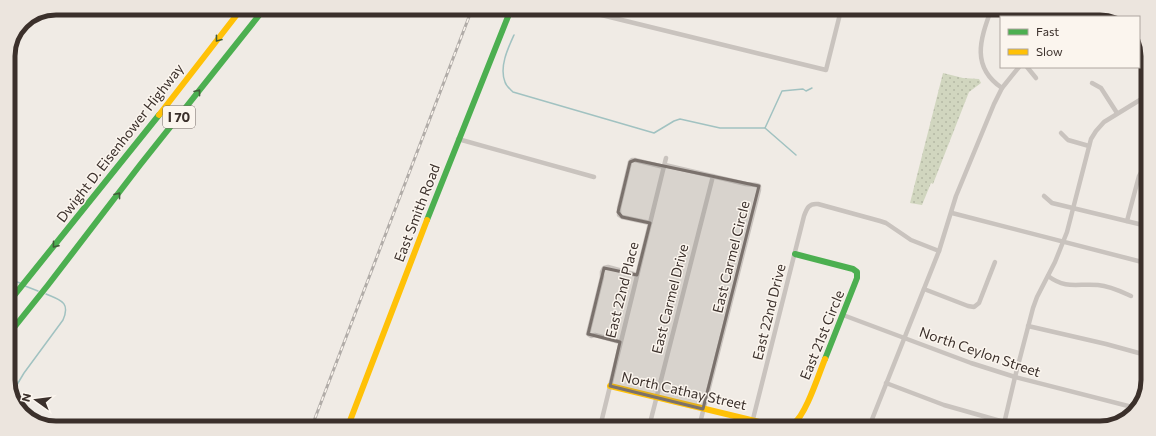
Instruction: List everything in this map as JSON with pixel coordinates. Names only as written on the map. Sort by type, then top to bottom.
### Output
[{"type":"main road","name":"Dwight D. Eisenhower Highway","points":[[15,293],[149,127],[237,15]]},
{"type":"main road","name":"I 70","points":[[15,327],[259,15]]},
{"type":"main road","name":"East Smith Road","points":[[350,421],[434,200],[509,15]]},
{"type":"main road","name":"East 21st Circle","points":[[795,254],[848,267],[857,272],[858,278],[805,410],[797,421]]},
{"type":"main road","points":[[15,332],[37,300]]},
{"type":"main road","name":"North Cathay Street","points":[[610,386],[753,420]]},
{"type":"main road","name":"East 21st Circle","points":[[753,420],[758,421]]},
{"type":"street","points":[[604,15],[826,70],[839,15]]},
{"type":"street","points":[[990,15],[982,36],[982,60],[985,72],[989,78],[1002,88]]},
{"type":"street","points":[[872,421],[939,251],[956,196],[971,158],[1002,88],[1018,68]]},
{"type":"street","points":[[1028,68],[1036,78]]},
{"type":"street","points":[[1092,83],[1101,88],[1117,113]]},
{"type":"street","points":[[1004,421],[1028,326],[1037,298],[1064,241],[1091,139],[1100,125],[1141,99]]},
{"type":"street","points":[[1060,133],[1068,140],[1089,146]]},
{"type":"street","points":[[458,139],[594,177]]},
{"type":"street","name":"East 22nd Place","points":[[601,421],[666,158]]},
{"type":"street","name":"East Carmel Circle","points":[[650,223],[619,215],[618,208],[632,160],[759,186],[700,421]]},
{"type":"street","points":[[1127,221],[1141,172]]},
{"type":"street","name":"East Carmel Drive","points":[[651,421],[713,176]]},
{"type":"street","points":[[1044,196],[1052,203],[1141,224]]},
{"type":"street","name":"East 22nd Drive","points":[[753,420],[806,209],[812,204],[818,204],[880,221],[886,223],[911,240],[939,251]]},
{"type":"street","points":[[952,212],[1141,262]]},
{"type":"street","points":[[924,288],[974,307],[979,303],[995,262]]},
{"type":"street","points":[[620,342],[591,336],[588,334],[602,272],[604,268],[608,267],[637,276]]},
{"type":"street","points":[[1048,276],[1063,284],[1076,286],[1101,285],[1131,296]]},
{"type":"street","name":"North Ceylon Street","points":[[843,315],[971,363],[1015,377],[1131,407]]},
{"type":"street","points":[[1028,326],[1141,354]]},
{"type":"street","points":[[886,383],[944,405],[1000,421]]},
{"type":"highlighted area","points":[[635,160],[759,186],[703,409],[610,386],[620,342],[588,334],[604,268],[637,275],[650,223],[622,217],[618,212],[630,162]]},
{"type":"green space","points":[[943,73],[963,78],[979,79],[981,83],[969,92],[933,184],[931,183],[922,205],[910,203]]},
{"type":"waterway","points":[[514,35],[505,58],[503,70],[503,76],[506,83],[513,92],[654,133],[680,119],[720,128],[765,128],[782,91],[803,89],[806,91],[812,88]]},
{"type":"waterway","points":[[765,128],[796,155]]},
{"type":"waterway","points":[[15,281],[20,283]]},
{"type":"waterway","points":[[25,286],[38,291]]},
{"type":"waterway","points":[[16,387],[24,373],[63,320],[65,314],[66,309],[63,302],[46,294]]},
{"type":"railway","points":[[314,421],[470,15]]},
{"type":"traffic: fast","points":[[15,326],[140,165],[259,15]]},
{"type":"traffic: fast","points":[[427,220],[509,15]]},
{"type":"traffic: fast","points":[[15,294],[159,115]]},
{"type":"traffic: fast","points":[[795,254],[853,269],[857,272],[857,278],[825,359]]},
{"type":"traffic: slow","points":[[159,115],[237,15]]},
{"type":"traffic: slow","points":[[350,421],[427,220]]},
{"type":"traffic: slow","points":[[796,421],[808,403],[825,359]]},
{"type":"traffic: slow","points":[[610,386],[755,421]]}]
